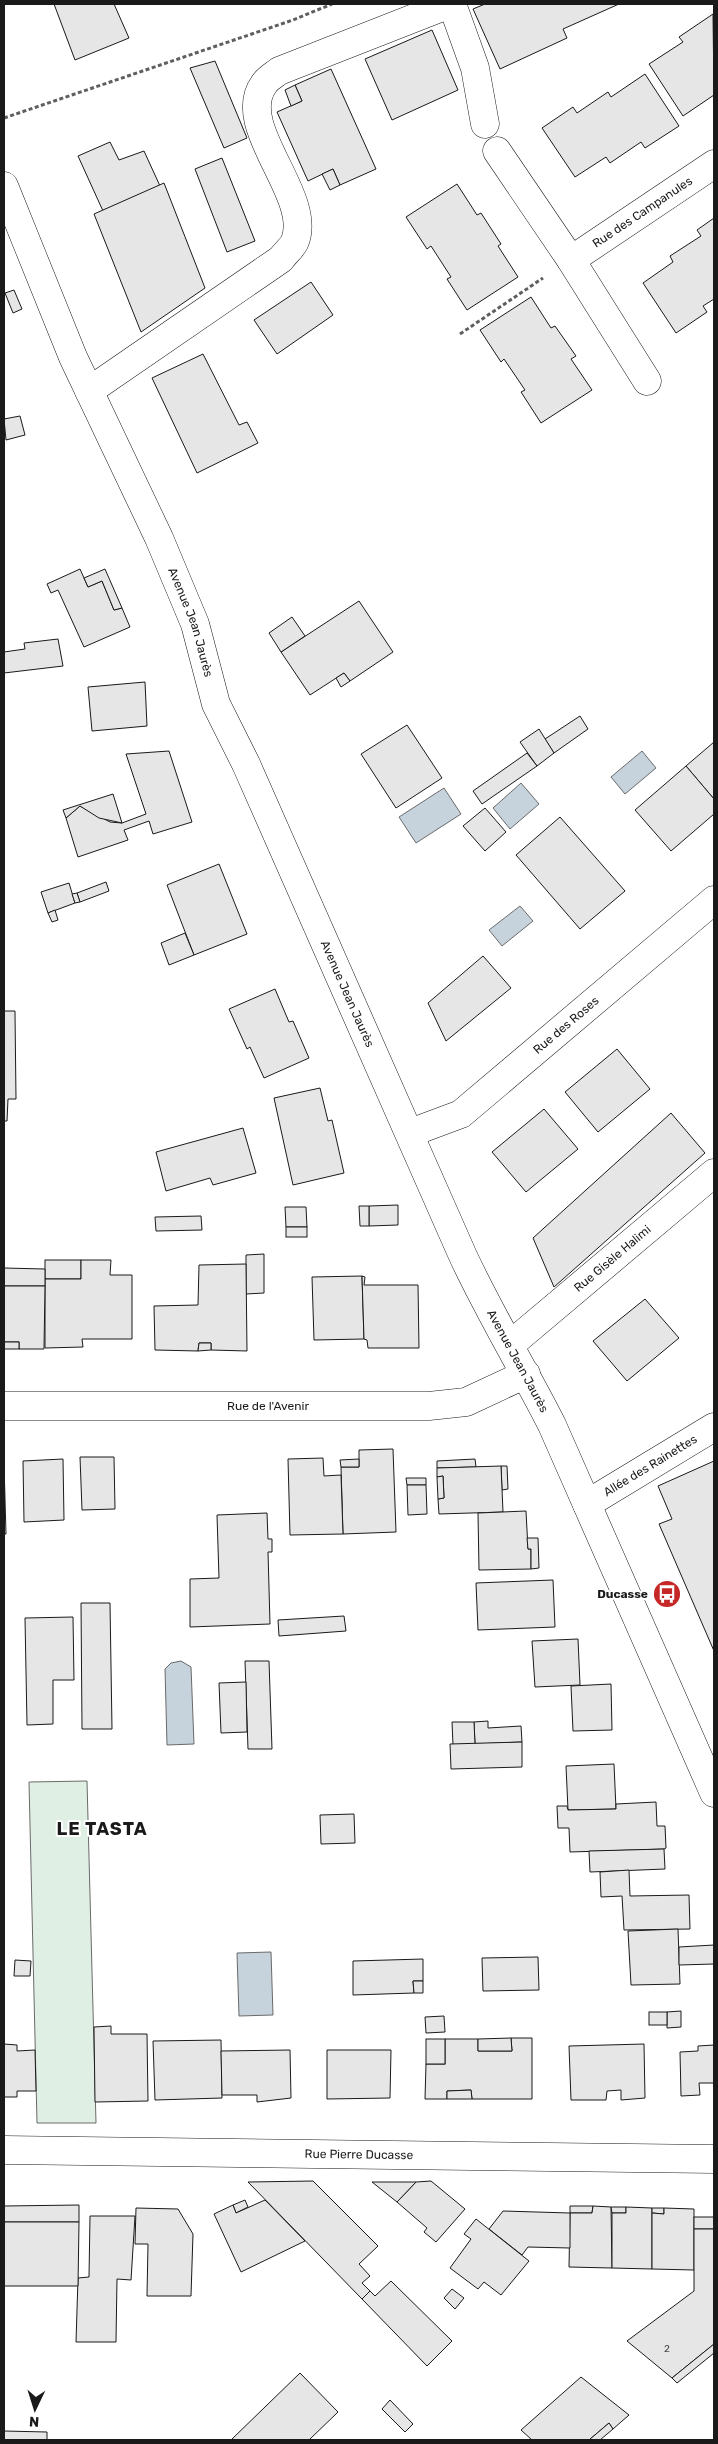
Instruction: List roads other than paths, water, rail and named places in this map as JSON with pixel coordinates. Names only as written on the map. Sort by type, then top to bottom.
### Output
[{"type":"street","points":[[89,391],[281,259],[295,241],[297,220],[290,196],[257,118],[258,98],[264,84],[279,71],[451,4],[475,68],[485,124]]},
{"type":"street","points":[[496,151],[571,260],[647,381]]},
{"type":"street","name":"Rue des Campanules","points":[[571,260],[714,164]]},
{"type":"street","name":"Avenue Jean Jaurès","points":[[4,186],[51,304],[89,391],[159,538],[195,624],[216,704],[246,764],[470,1272],[552,1425],[714,1793]]},
{"type":"street","name":"Rue des Roses","points":[[410,1133],[461,1114],[714,900]]},
{"type":"street","name":"Rue Gisèle Halimi","points":[[510,1345],[714,1173]]},
{"type":"street","name":"Rue de l'Avenir","points":[[4,1406],[429,1406],[466,1402],[526,1374]]},
{"type":"street","name":"Allée des Rainettes","points":[[587,1504],[714,1427]]},
{"type":"street","name":"Rue Pierre Ducasse","points":[[4,2150],[714,2159]]},
{"type":"place","name":"Ducasse","points":[[667,1594]]},
{"type":"district","name":"LE TASTA","points":[[102,1829]]}]
